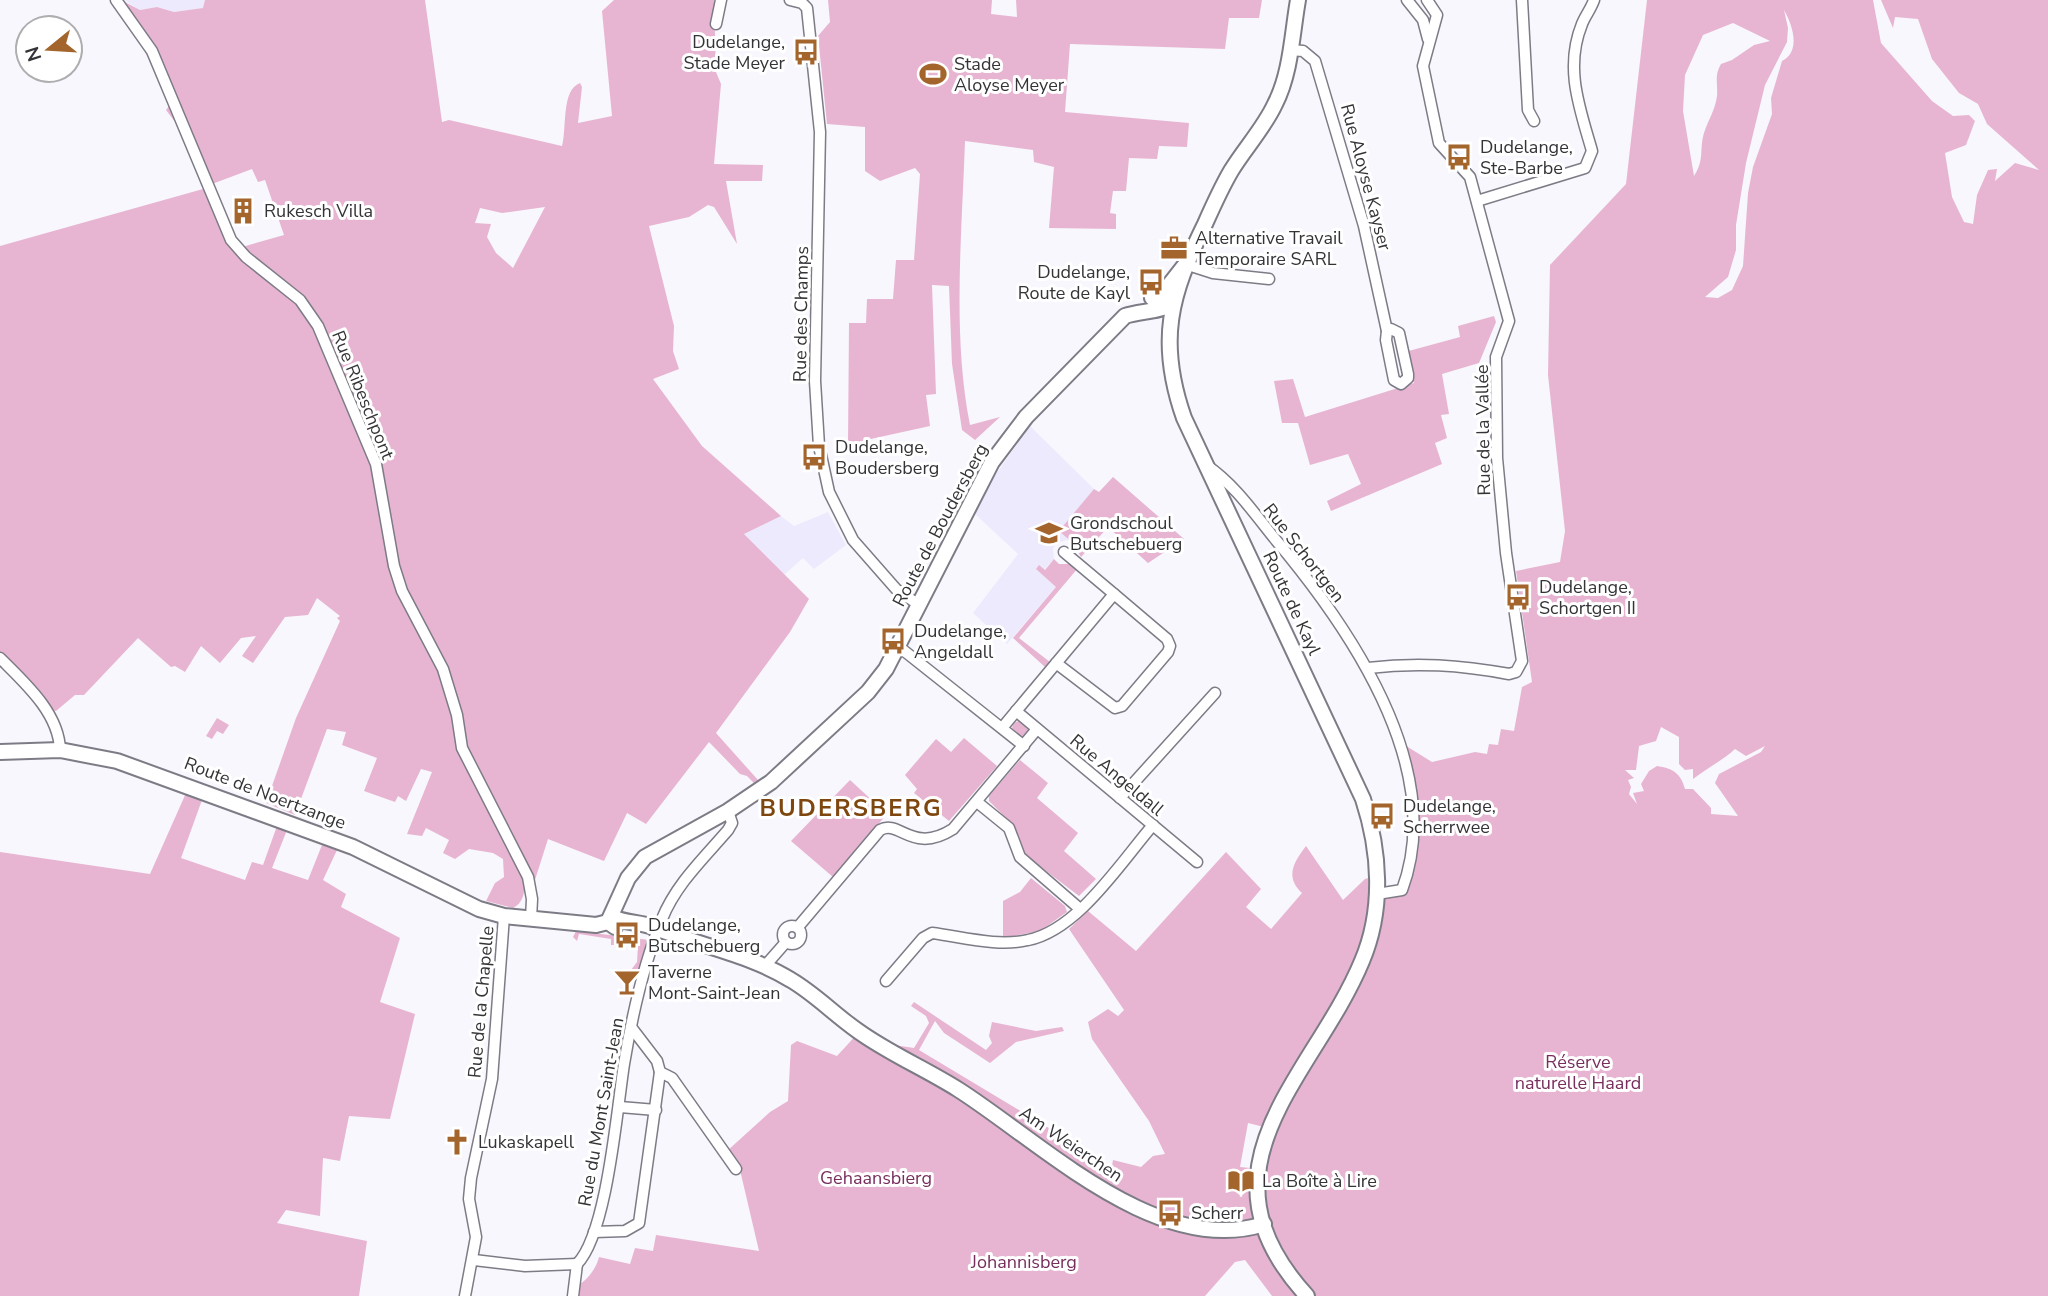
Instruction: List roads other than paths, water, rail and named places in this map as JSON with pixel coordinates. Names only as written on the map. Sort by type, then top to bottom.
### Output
[{"type":"main road","name":"Route de Kayl","points":[[1298,0],[1284,83],[1275,105],[1230,172],[1166,299],[1174,386],[1184,418],[1363,799],[1375,845],[1377,894],[1373,926],[1363,961],[1268,1127],[1259,1181],[1264,1224],[1284,1268],[1307,1296]]},
{"type":"main road","name":"Route de Boudersberg","points":[[610,920],[628,878],[645,857],[728,811],[771,782],[869,692],[898,646],[979,485],[1010,436],[1125,316],[1140,311],[1163,309],[1166,299]]},
{"type":"main road","name":"Route de Noertzange","points":[[0,752],[60,750],[117,761],[176,780],[353,847],[455,898],[504,916],[596,925],[610,920],[623,930],[657,930]]},
{"type":"main road","points":[[657,930],[680,935],[765,966]]},
{"type":"main road","name":"Am Weierchen","points":[[765,966],[792,981],[874,1042],[959,1090],[1119,1199],[1160,1217],[1211,1229],[1233,1231],[1264,1224]]},
{"type":"street","name":"Rue Ribeschpont","points":[[116,0],[152,51],[230,240],[246,257],[292,292],[318,326],[376,464],[394,566],[402,590],[453,694],[464,755],[528,877],[532,898],[531,919]]},
{"type":"street","points":[[716,24],[721,0]]},
{"type":"street","name":"Rue des Champs","points":[[789,0],[802,3],[807,8],[819,120],[815,413],[824,472],[835,509],[852,540],[897,589],[919,605]]},
{"type":"street","name":"Rue de la Vallée","points":[[1407,0],[1423,20],[1428,43]]},
{"type":"street","points":[[1423,20],[1437,15],[1427,0]]},
{"type":"street","points":[[1522,0],[1528,110],[1534,121]]},
{"type":"street","points":[[1477,201],[1585,168],[1591,160],[1592,151],[1573,81],[1573,67],[1582,25],[1594,0]]},
{"type":"street","name":"Rue de la Vallée","points":[[1368,668],[1408,663],[1452,664],[1509,674],[1521,668],[1497,458],[1496,357],[1509,321],[1470,177],[1439,143],[1423,66],[1437,15]]},
{"type":"street","name":"Rue Aloyse Kayser","points":[[1290,50],[1303,51],[1315,61],[1364,226],[1387,331],[1385,335],[1392,375],[1401,384],[1408,374],[1400,337],[1396,330],[1387,331]]},
{"type":"street","points":[[1185,264],[1213,272],[1269,278]]},
{"type":"street","name":"Rue Schortgen","points":[[1206,465],[1223,476],[1291,557],[1368,668],[1406,770],[1415,821],[1413,843],[1402,890],[1377,894]]},
{"type":"street","points":[[1056,663],[1115,708],[1122,706],[1168,652],[1170,646],[1167,639],[1064,552]]},
{"type":"street","points":[[1002,728],[1114,594]]},
{"type":"street","points":[[898,646],[1024,746]]},
{"type":"street","points":[[0,658],[45,709],[60,737],[60,750]]},
{"type":"street","points":[[1120,798],[1215,694]]},
{"type":"street","name":"Rue Angeldall","points":[[1016,711],[1197,862]]},
{"type":"street","points":[[765,966],[786,942],[785,929],[798,927],[880,830],[887,826],[909,837],[925,840],[940,837],[953,829],[1037,729]]},
{"type":"street","points":[[977,802],[1009,828],[1020,857],[1080,909]]},
{"type":"street","name":"Rue du Mont Saint-Jean","points":[[573,1296],[577,1264],[586,1255],[594,1232],[620,1107],[631,1027],[657,930],[677,891],[729,830],[732,823],[728,811]]},
{"type":"street","points":[[887,981],[923,938],[932,933],[1003,943],[1027,940],[1052,931],[1080,909],[1153,825]]},
{"type":"street","name":"Rue de la Chapelle","points":[[465,1296],[474,1260],[476,1237],[469,1199],[471,1178],[492,1079],[504,916]]},
{"type":"street","points":[[594,1232],[625,1231],[639,1223],[660,1072],[657,1061],[631,1027]]},
{"type":"street","points":[[660,1072],[671,1078],[736,1169]]},
{"type":"street","points":[[620,1107],[656,1110]]},
{"type":"street","points":[[474,1260],[525,1266],[577,1264]]},
{"type":"place","name":"Dudelange, Stade Meyer","points":[[806,52]]},
{"type":"place","name":"Stade Aloyse Meyer","points":[[933,74]]},
{"type":"place","name":"Dudelange, Ste-Barbe","points":[[1459,157]]},
{"type":"place","name":"Rukesch Villa","points":[[243,211]]},
{"type":"place","name":"Alternative Travail Temporaire SARL","points":[[1174,248]]},
{"type":"place","name":"Dudelange, Route de Kayl","points":[[1151,282]]},
{"type":"place","name":"Dudelange, Boudersberg","points":[[814,457]]},
{"type":"place","name":"Grondschoul Butschebuerg","points":[[1049,533]]},
{"type":"place","name":"Dudelange, Schortgen II","points":[[1518,597]]},
{"type":"place","name":"Dudelange, Angeldall","points":[[893,641]]},
{"type":"place","name":"Dudelange, Scherrwee","points":[[1382,816]]},
{"type":"place","name":"Dudelange, Butschebuerg","points":[[627,935]]},
{"type":"place","name":"Taverne Mont-Saint-Jean","points":[[627,982]]},
{"type":"place","name":"Lukaskapell","points":[[457,1142]]},
{"type":"place","name":"La Boîte à Lire","points":[[1241,1181]]},
{"type":"place","name":"Scherr","points":[[1170,1213]]},
{"type":"district","name":"BUDERSBERG","points":[[851,808]]},
{"type":"park label","name":"Réserve naturelle Haard","points":[[1578,1072]]},
{"type":"park label","name":"Gehaansbierg","points":[[876,1178]]},
{"type":"park label","name":"Johannisberg","points":[[1024,1262]]}]
